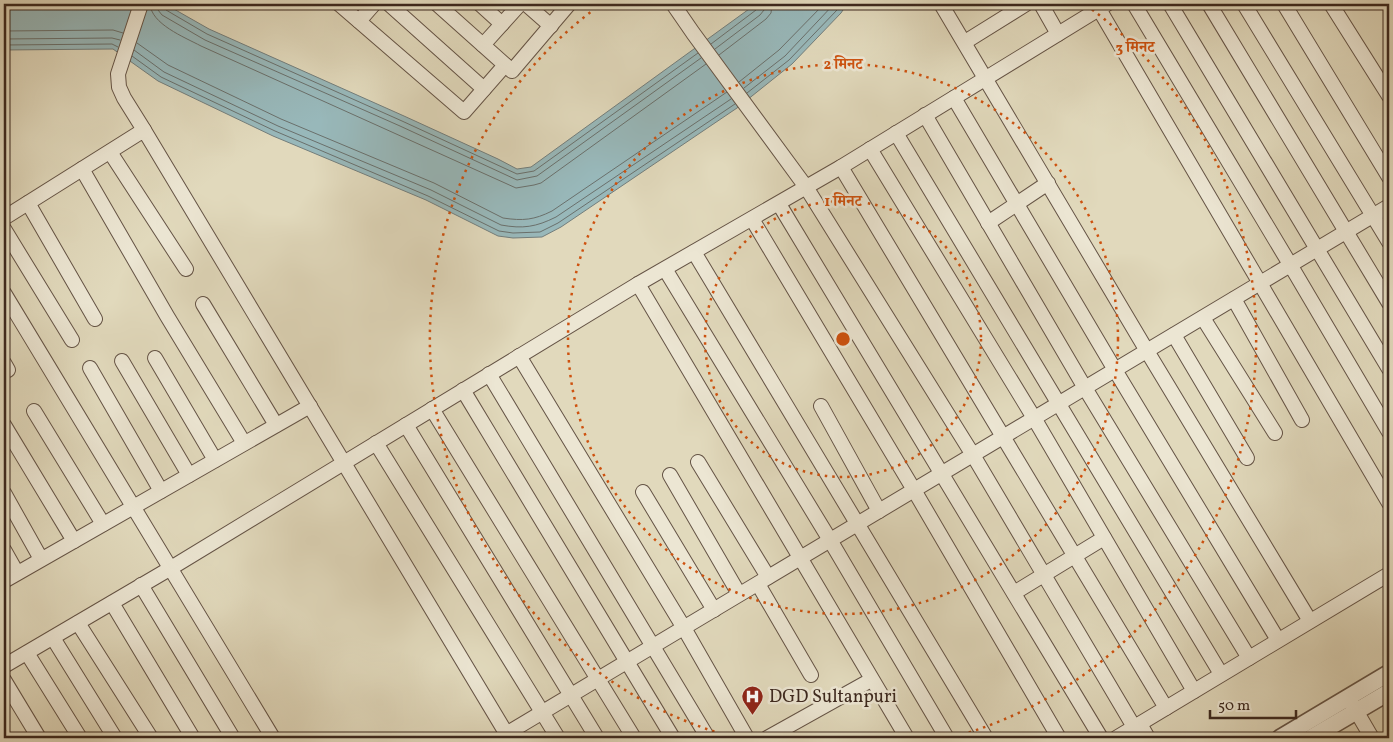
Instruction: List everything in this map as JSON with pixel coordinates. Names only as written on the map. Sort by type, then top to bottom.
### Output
[{"type":"street","points":[[142,4],[118,74],[119,87],[124,98],[508,736],[542,712],[1292,266],[1389,206]]},
{"type":"street","points":[[339,4],[464,112],[506,65]]},
{"type":"street","points":[[359,21],[374,4]]},
{"type":"street","points":[[389,4],[484,89]]},
{"type":"street","points":[[436,4],[512,71],[569,4]]},
{"type":"street","points":[[480,4],[502,24]]},
{"type":"street","points":[[483,45],[520,4]]},
{"type":"street","points":[[526,4],[551,26]]},
{"type":"street","points":[[674,4],[693,33],[806,187],[973,455],[1137,725],[1148,738]]},
{"type":"street","points":[[941,4],[1310,621]]},
{"type":"street","points":[[964,42],[1026,4]]},
{"type":"street","points":[[1041,4],[1058,34]]},
{"type":"street","points":[[1134,4],[1292,266],[1389,432]]},
{"type":"street","points":[[1170,4],[1389,369]]},
{"type":"street","points":[[1209,4],[1389,303]]},
{"type":"street","points":[[1244,4],[1389,242]]},
{"type":"street","points":[[1284,4],[1389,178]]},
{"type":"street","points":[[1331,4],[1387,89]]},
{"type":"street","points":[[4,666],[171,568],[638,284],[841,167],[1103,6],[1259,284],[1389,503]]},
{"type":"street","points":[[954,98],[1278,640]]},
{"type":"street","points":[[925,115],[1085,388],[1249,658]]},
{"type":"street","points":[[4,218],[144,130]]},
{"type":"street","points":[[896,133],[1222,674]]},
{"type":"street","points":[[870,149],[1034,418],[1194,691]]},
{"type":"street","points":[[110,152],[186,269]]},
{"type":"street","points":[[841,167],[1166,708]]},
{"type":"street","points":[[82,169],[167,316],[244,443]]},
{"type":"street","points":[[988,223],[1048,183]]},
{"type":"street","points":[[28,203],[95,319]]},
{"type":"street","points":[[779,204],[1101,738]]},
{"type":"street","points":[[752,219],[1059,738]]},
{"type":"street","points":[[4,229],[72,340]]},
{"type":"street","points":[[694,252],[986,738]]},
{"type":"street","points":[[665,269],[830,540],[947,738]]},
{"type":"street","points":[[638,284],[907,738]]},
{"type":"street","points":[[4,293],[273,738]]},
{"type":"street","points":[[1234,299],[1302,420]]},
{"type":"street","points":[[204,304],[276,426]]},
{"type":"street","points":[[1203,318],[1275,433]]},
{"type":"street","points":[[1174,335],[1247,458]]},
{"type":"street","points":[[519,356],[684,628],[746,738]]},
{"type":"street","points":[[155,358],[215,460]]},
{"type":"street","points":[[122,361],[189,475]]},
{"type":"street","points":[[90,368],[161,491]]},
{"type":"street","points":[[489,374],[708,738]]},
{"type":"street","points":[[463,390],[673,738]]},
{"type":"street","points":[[4,581],[310,406]]},
{"type":"street","points":[[821,406],[879,511]]},
{"type":"street","points":[[432,409],[599,678],[634,738]]},
{"type":"street","points":[[34,411],[103,524]]},
{"type":"street","points":[[4,425],[74,540]]},
{"type":"street","points":[[406,425],[597,738]]},
{"type":"street","points":[[376,443],[558,738]]},
{"type":"street","points":[[698,462],[763,580],[811,675]]},
{"type":"street","points":[[670,475],[739,594]]},
{"type":"street","points":[[643,492],[714,610]]},
{"type":"street","points":[[4,493],[41,559]]},
{"type":"street","points":[[1014,593],[1104,538]]},
{"type":"street","points":[[4,550],[17,573]]},
{"type":"street","points":[[1116,738],[1389,574]]},
{"type":"street","points":[[142,585],[233,738]]},
{"type":"street","points":[[112,603],[193,738]]},
{"type":"street","points":[[78,623],[152,738]]},
{"type":"street","points":[[53,638],[115,738]]},
{"type":"street","points":[[27,653],[80,738]]},
{"type":"street","points":[[1310,738],[1389,673]]},
{"type":"street","points":[[4,680],[39,738]]},
{"type":"street","points":[[767,738],[871,680]]},
{"type":"street","points":[[1280,738],[1352,704],[1389,692]]},
{"type":"street","points":[[1352,704],[1372,738]]},
{"type":"water","points":[[4,4],[165,4],[209,29],[517,169],[531,167],[756,4],[847,4],[841,13],[792,64],[737,108],[561,227],[542,237],[513,238],[498,236],[426,200],[273,136],[158,81],[113,49],[4,50]]},
{"type":"place","name":"DGD Sultanpuri","points":[[753,716]]}]
